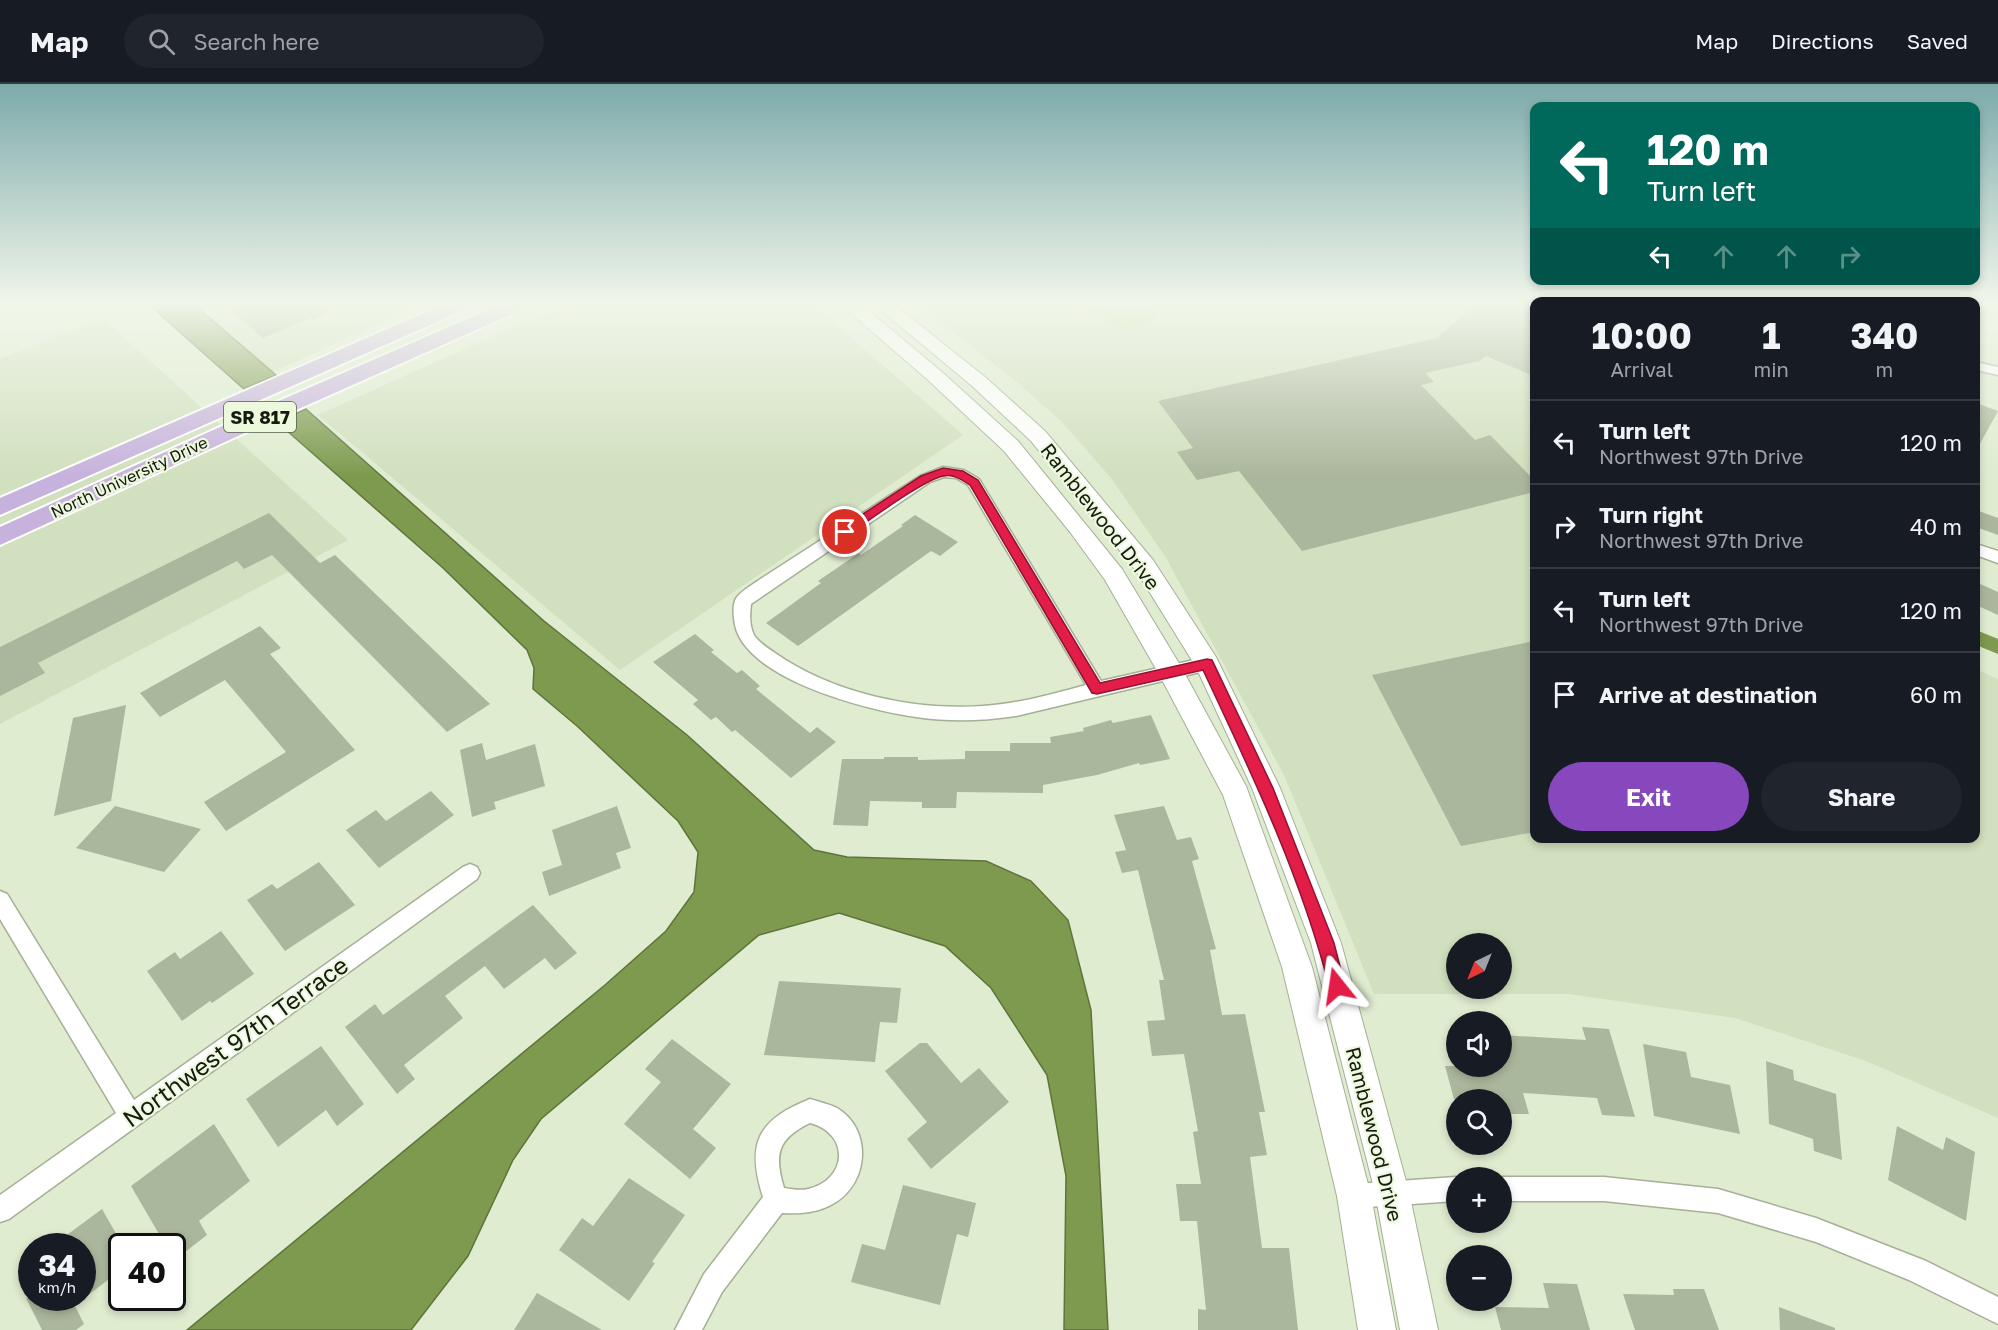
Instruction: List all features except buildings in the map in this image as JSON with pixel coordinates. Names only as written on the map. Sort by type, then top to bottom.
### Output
[{"type":"main road","name":"North University Drive","points":[[0,507],[331,360]]},
{"type":"main road","points":[[241,426],[258,409],[365,360]]},
{"type":"main road","name":"North University Drive","points":[[0,537],[241,426],[391,360]]},
{"type":"street","name":"Ramblewood Drive","points":[[917,360],[1011,446],[1078,527],[1114,575],[1171,672],[1236,794],[1291,946],[1354,1196],[1377,1330]]},
{"type":"street","name":"Ramblewood Drive","points":[[952,360],[1038,436],[1145,566],[1207,664],[1266,788],[1326,943],[1392,1192],[1419,1330]]},
{"type":"street","points":[[1980,367],[1998,371]]},
{"type":"street","points":[[1097,689],[974,483],[959,473],[943,472],[925,479],[765,584],[743,601],[741,618],[749,641],[778,666],[821,685],[865,699],[919,710],[966,714],[1016,710],[1207,664]]},
{"type":"street","points":[[1980,550],[1998,557]]},
{"type":"street","name":"Northwest 97th Terrace","points":[[0,1210],[470,873]]},
{"type":"street","points":[[0,900],[131,1116]]},
{"type":"street","points":[[1354,1196],[1446,1189]]},
{"type":"street","points":[[1512,1189],[1604,1189],[1718,1201],[1816,1230],[1907,1266],[1998,1311]]},
{"type":"street","points":[[688,1330],[713,1283],[776,1200]]},
{"type":"shaded area","points":[[0,360],[150,360],[348,540],[0,724]]},
{"type":"shaded area","points":[[211,360],[259,360],[276,375],[244,389]]},
{"type":"shaded area","points":[[253,360],[299,360],[269,374]]},
{"type":"shaded area","points":[[440,360],[877,360],[963,435],[620,670],[318,415]]},
{"type":"shaded area","points":[[989,360],[1530,360],[1530,843],[1980,843],[1980,671],[1998,679],[1998,1118],[1866,1061],[1735,1018],[1569,994],[1512,994],[1512,933],[1446,933],[1446,994],[1374,994],[1285,777],[1165,556],[1111,478],[1061,421]]},
{"type":"shaded area","points":[[306,409],[544,621],[687,735],[814,850],[847,857],[986,861],[1031,881],[1068,920],[1091,1010],[1108,1330],[1064,1330],[1066,1176],[1047,1075],[991,988],[945,946],[839,913],[759,935],[541,1119],[513,1160],[468,1256],[411,1330],[187,1330],[605,985],[666,931],[694,892],[698,852],[678,821],[577,726],[533,689],[534,668],[527,650],[443,568],[277,422]]},
{"type":"waterway","points":[[1980,639],[1998,647]]},
{"type":"route","points":[[845,532],[925,479],[943,472],[959,473],[974,483],[1097,689],[1207,664],[1266,788],[1326,943],[1337,986]]}]
